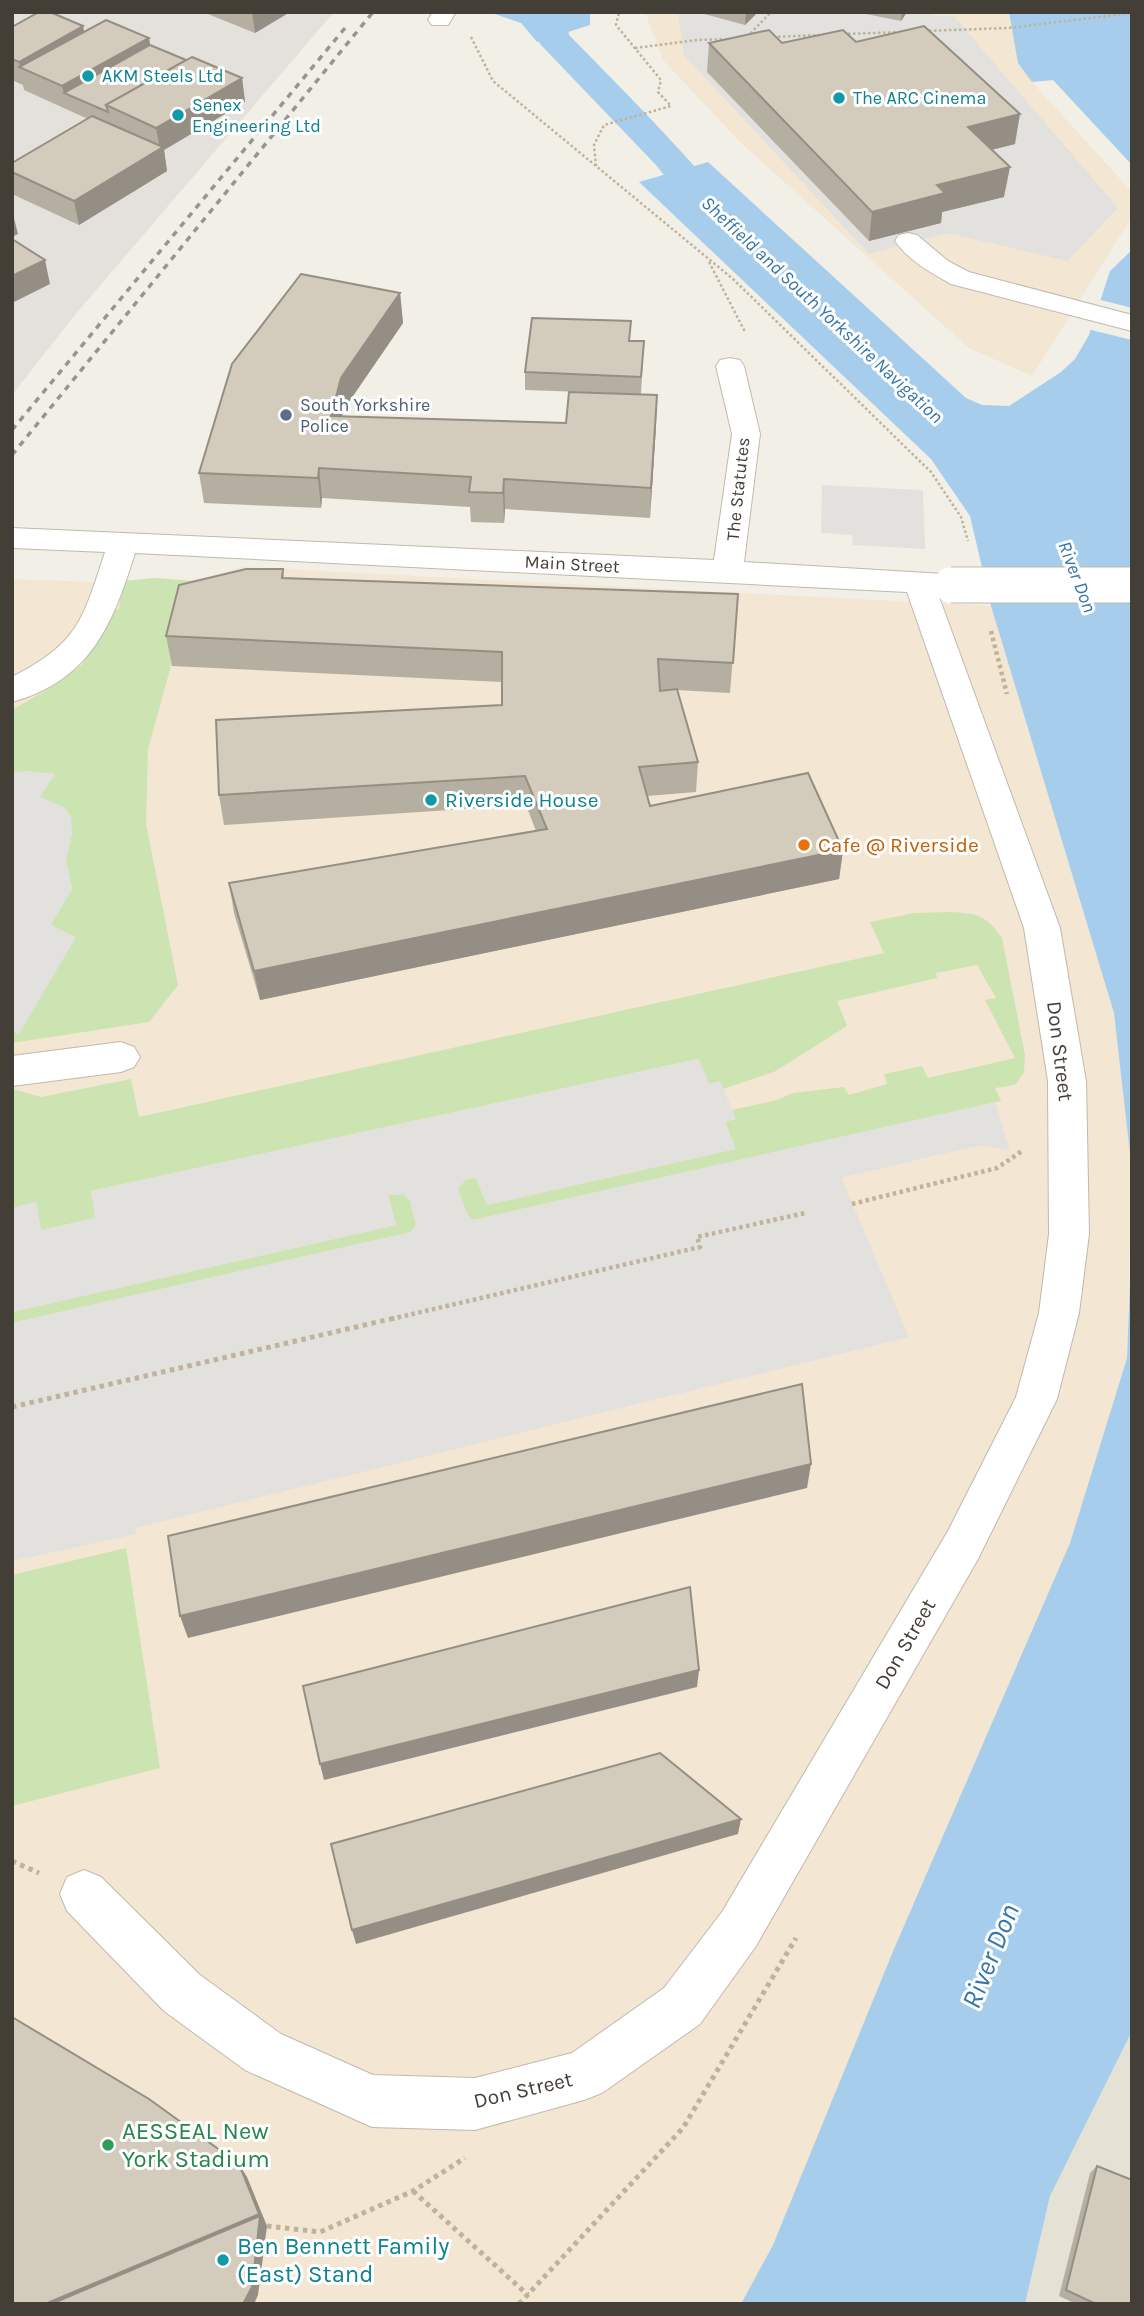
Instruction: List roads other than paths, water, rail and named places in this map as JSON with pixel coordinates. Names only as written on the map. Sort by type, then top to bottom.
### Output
[{"type":"street","points":[[908,240],[939,267],[960,278],[1132,323]]},
{"type":"street","name":"The Statutes","points":[[728,571],[746,434],[730,366]]},
{"type":"street","name":"Main Street","points":[[12,538],[728,571],[935,584],[1132,585]]},
{"type":"street","points":[[12,691],[56,667],[84,642],[103,602],[109,544]]},
{"type":"street","name":"Don Street","points":[[84,1894],[182,1993],[263,2052],[372,2101],[475,2104],[584,2075],[682,2006],[738,1929],[963,1545],[1036,1399],[1059,1313],[1069,1234],[1068,1082],[1042,928],[935,584]]},
{"type":"street","points":[[12,1071],[121,1057]]},
{"type":"water","points":[[489,12],[590,12],[590,25],[537,42],[521,23]]},
{"type":"water","points":[[1009,12],[1132,12],[1132,165],[1053,80],[1032,82],[1018,63]]},
{"type":"water","name":"River Don","points":[[708,162],[966,398],[982,405],[1009,406],[1061,372],[1075,359],[1089,335],[1110,271],[1132,250],[1132,1171],[1114,1013],[991,606],[970,516],[931,459],[639,182]]},
{"type":"water","name":"River Don","points":[[1132,1227],[1132,2031],[1050,2196],[1025,2304],[741,2304],[773,2245],[894,1949],[1070,1543],[1127,1358]]},
{"type":"waterway","name":"Sheffield and South Yorkshire Navigation","points":[[549,12],[553,38],[669,157],[711,209],[728,225]]},
{"type":"railway","points":[[12,455],[373,12]]},
{"type":"railway","points":[[12,430],[345,28]]},
{"type":"place","name":"AKM Steels Ltd","points":[[88,76]]},
{"type":"place","name":"The ARC Cinema","points":[[839,98]]},
{"type":"place","name":"Senex Engineering Ltd","points":[[178,115]]},
{"type":"place","name":"South Yorkshire Police","points":[[286,415]]},
{"type":"place","name":"Riverside House","points":[[431,800]]},
{"type":"place","name":"Cafe @ Riverside","points":[[804,845]]},
{"type":"place","name":"AESSEAL New York Stadium","points":[[108,2145]]},
{"type":"place","name":"Ben Bennett Family (East) Stand","points":[[223,2260]]}]
